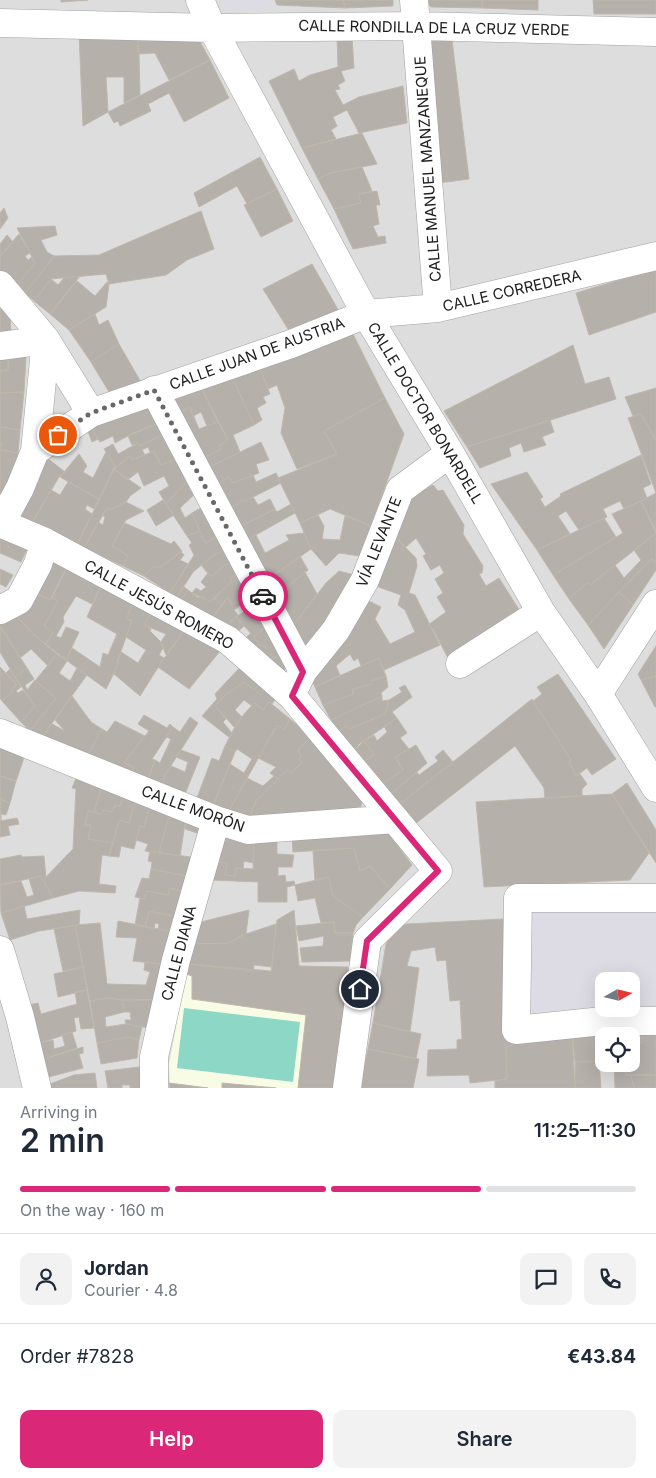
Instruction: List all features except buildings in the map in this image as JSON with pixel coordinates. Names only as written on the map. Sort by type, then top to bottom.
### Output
[{"type":"street","name":"CALLE DOCTOR BONARDELL","points":[[200,0],[212,28],[366,314],[450,453],[541,612],[598,694],[656,788]]},
{"type":"street","name":"CALLE RONDILLA DE LA CRUZ VERDE","points":[[0,23],[212,28],[416,13],[656,32]]},
{"type":"street","name":"CALLE MANUEL MANZANEQUE","points":[[416,13],[438,308]]},
{"type":"street","name":"CALLE CORREDERA","points":[[366,314],[438,308],[656,256]]},
{"type":"street","points":[[0,285],[46,340],[91,413]]},
{"type":"street","name":"CALLE JUAN DE AUSTRIA","points":[[35,450],[91,413],[291,344],[366,314]]},
{"type":"street","points":[[0,346],[46,340]]},
{"type":"street","points":[[1,523],[20,488],[35,450],[46,340]]},
{"type":"street","points":[[154,390],[297,684]]},
{"type":"street","name":"VÍA LEVANTE","points":[[297,684],[336,630],[365,580],[400,490],[450,453]]},
{"type":"street","name":"CALLE JESÚS ROMERO","points":[[1,523],[45,542],[228,640],[297,684],[395,819],[438,871],[367,941],[347,1088]]},
{"type":"street","points":[[0,610],[19,600],[38,564],[45,542]]},
{"type":"street","points":[[598,694],[656,604]]},
{"type":"street","points":[[460,664],[541,612]]},
{"type":"street","name":"CALLE MORÓN","points":[[0,733],[216,820],[248,830],[395,819]]},
{"type":"street","name":"CALLE DIANA","points":[[154,1088],[154,1057],[176,960],[216,820]]},
{"type":"street","points":[[656,898],[518,898],[516,1030],[603,1021],[656,1021]]},
{"type":"street","points":[[0,950],[20,1016],[37,1088]]},
{"type":"shaded area","points":[[0,0],[656,0],[656,1088],[0,1088]]},
{"type":"shaded area","points":[[223,0],[267,0],[271,8],[227,11]]},
{"type":"shaded area","points":[[518,898],[656,898],[656,1021],[516,1030]]},
{"type":"shaded area","points":[[294,910],[299,966],[348,967],[336,1088],[170,1088],[169,1064],[188,964],[271,971],[277,920]]},
{"type":"shaded area","points":[[184,1008],[300,1022],[293,1082],[177,1068]]},
{"type":"way so far","points":[[58,435],[91,413],[154,390],[263,596]]},
{"type":"route","points":[[263,596],[303,672],[292,696],[438,871],[367,941],[360,989]]}]
